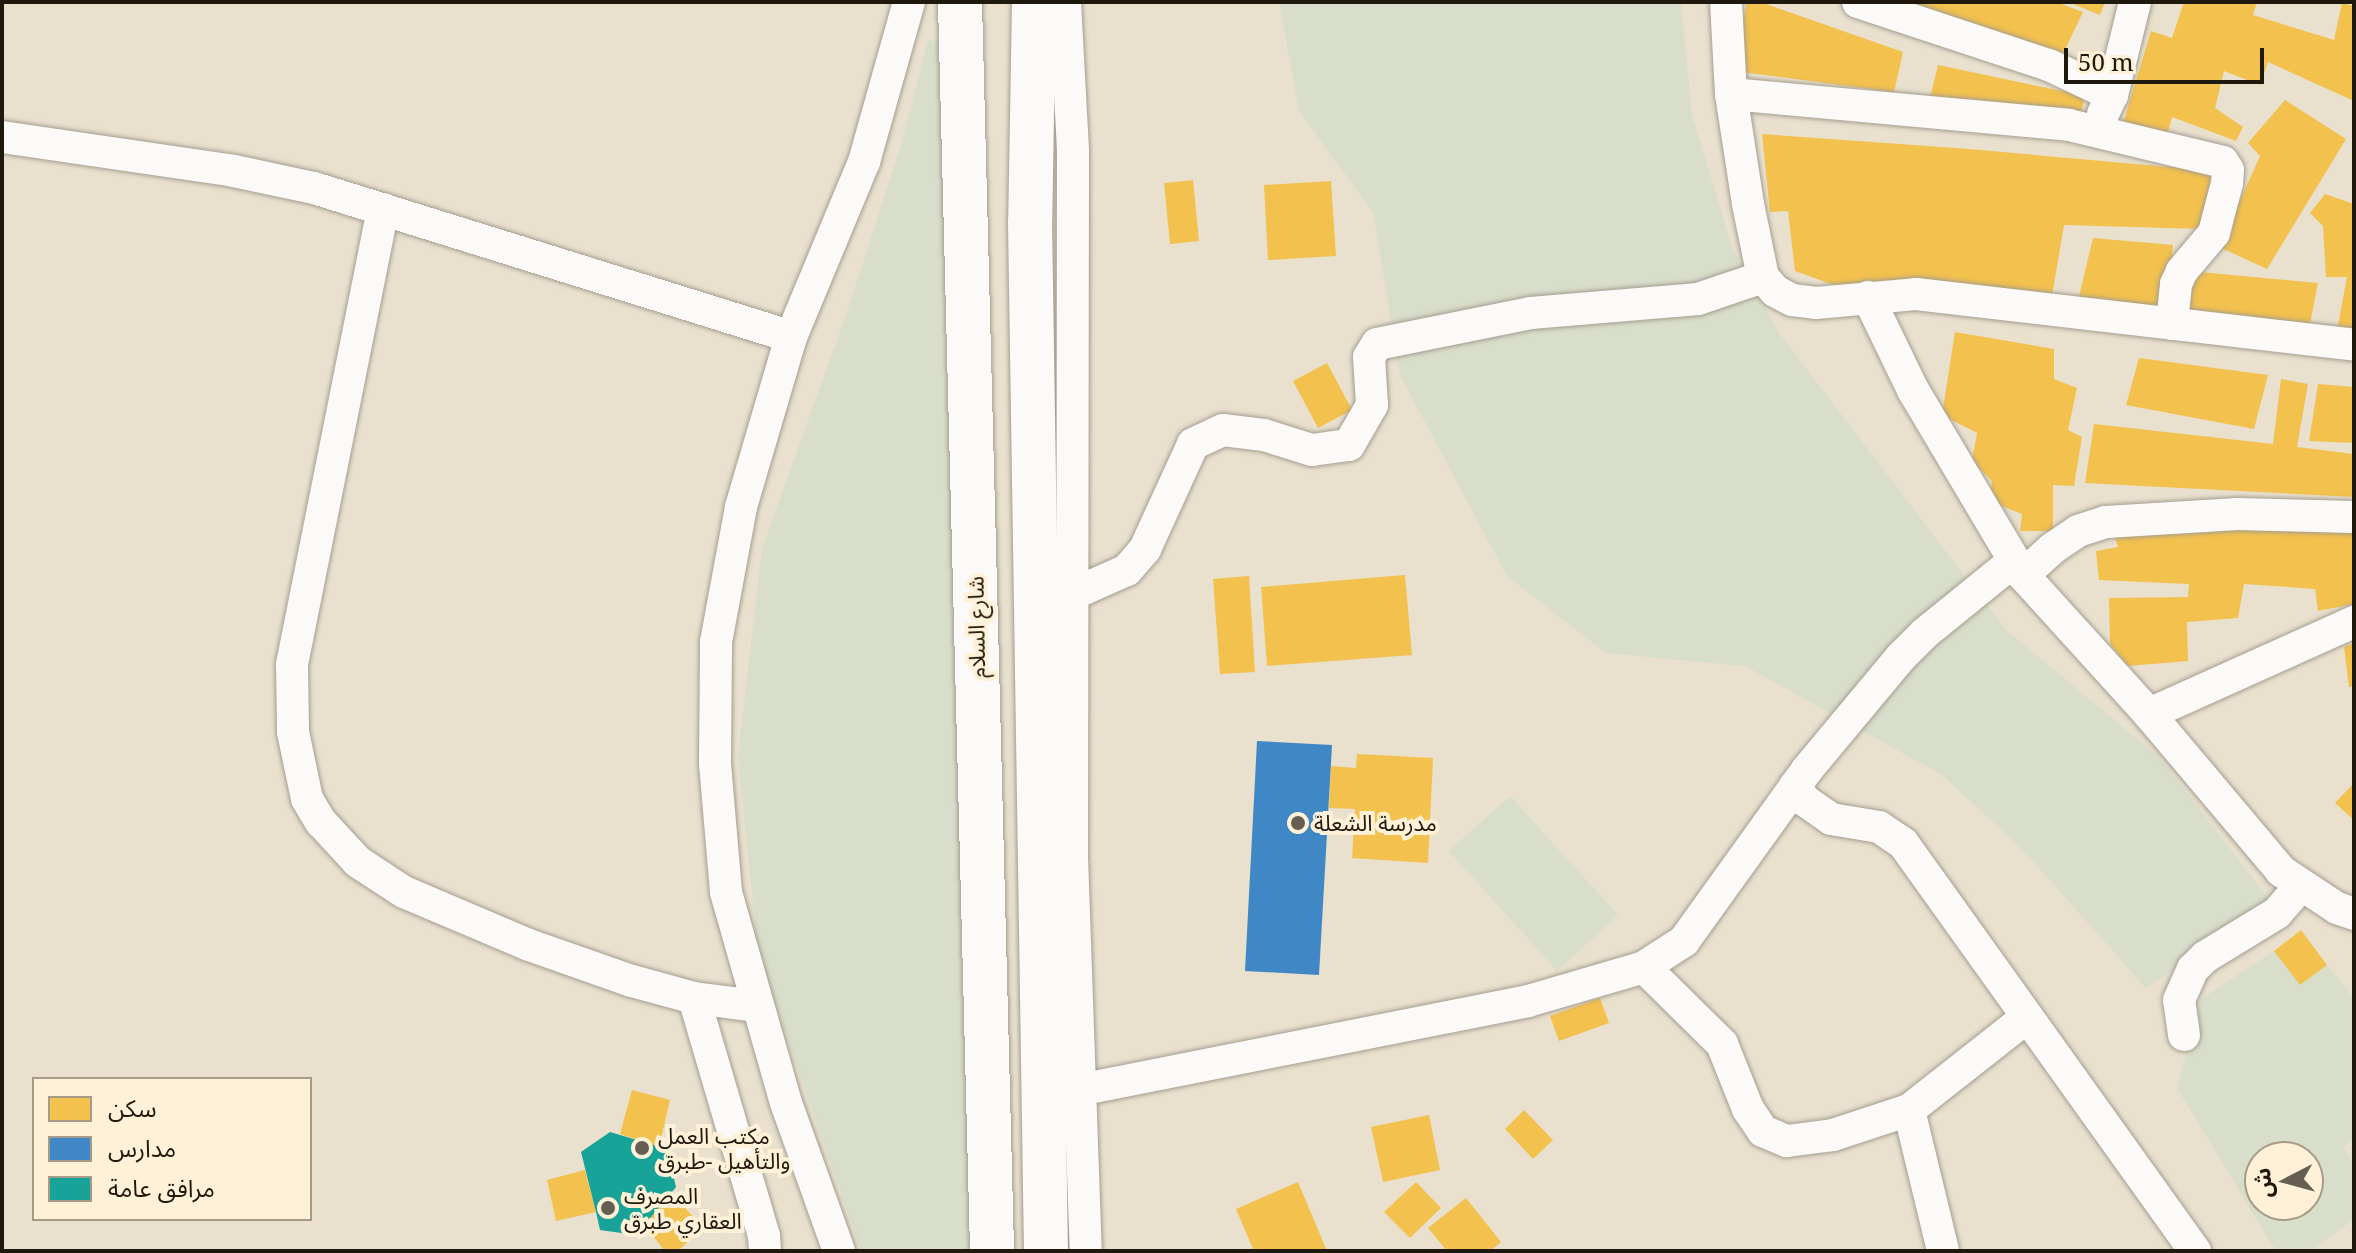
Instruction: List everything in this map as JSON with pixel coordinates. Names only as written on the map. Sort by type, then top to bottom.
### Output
[{"type":"highway","name":"شارع السلام","points":[[960,2],[992,1251]]},
{"type":"highway","points":[[1034,2],[1030,222],[1046,1251]]},
{"type":"street","points":[[839,1251],[786,1103],[726,892],[715,763],[716,642],[741,507],[791,337],[864,162],[909,2]]},
{"type":"street","points":[[1065,2],[1073,152],[1072,857],[1086,1251]]},
{"type":"street","points":[[1726,2],[1731,94],[1763,277],[1775,291],[1792,300],[1816,303],[1916,294],[2354,345]]},
{"type":"street","points":[[1858,2],[2049,65],[2112,95]]},
{"type":"street","points":[[2096,130],[2112,95],[2135,2]]},
{"type":"street","points":[[1731,94],[2096,130],[2223,162],[2228,170],[2214,233],[2182,271],[2176,284],[2172,324]]},
{"type":"street","points":[[2,137],[274,178],[383,209],[791,337]]},
{"type":"street","points":[[383,209],[292,665],[293,732],[307,799],[321,822],[358,862],[404,892],[567,959],[694,998],[757,1006]]},
{"type":"street","points":[[1073,594],[1127,570],[1145,549],[1193,444],[1223,430],[1264,435],[1312,450],[1349,445],[1372,405],[1369,357],[1377,344],[1531,313],[1698,299],[1763,277]]},
{"type":"street","points":[[1868,297],[1913,390],[2019,568],[2149,714],[2281,871],[2337,908],[2354,914]]},
{"type":"street","points":[[1079,1090],[1528,1001],[1644,967],[1684,941],[1795,786],[1909,649],[2019,568],[2078,531],[2106,522],[2238,514],[2354,517]]},
{"type":"street","points":[[2149,714],[2354,622]]},
{"type":"street","points":[[1795,786],[1804,800],[1831,819],[1879,827],[1903,843],[2195,1251]]},
{"type":"street","points":[[2184,1035],[2179,1000],[2193,969],[2205,957],[2277,913],[2301,885]]},
{"type":"street","points":[[1644,967],[1722,1044],[1748,1109],[1763,1131],[1787,1141],[1833,1135],[1909,1110],[2026,1018]]},
{"type":"street","points":[[694,998],[764,1236],[765,1251]]},
{"type":"street","points":[[1909,1110],[1943,1251]]},
{"type":"green space","points":[[1279,2],[1681,2],[1692,115],[1732,247],[1779,333],[2006,630],[2159,757],[2272,903],[2146,988],[2021,848],[1942,775],[1745,666],[1606,653],[1507,576],[1400,375],[1373,212],[1299,111]]},
{"type":"green space","points":[[928,39],[957,50],[974,1251],[861,1251],[758,953],[738,756],[762,549],[847,312],[902,142]]},
{"type":"green space","points":[[1510,796],[1618,915],[1557,971],[1449,851]]},
{"type":"green space","points":[[2274,951],[2300,985],[2327,965],[2354,998],[2354,1137],[2343,1148],[2354,1165],[2354,1219],[2311,1251],[2276,1251],[2258,1221],[2324,1221],[2324,1141],[2244,1141],[2244,1198],[2177,1088],[2201,999]]},
{"type":"building: سكن","points":[[1747,2],[1760,2],[1903,52],[1894,92],[1734,71]]},
{"type":"building: سكن","points":[[1874,2],[2056,2],[2083,12],[2059,62]]},
{"type":"building: سكن","points":[[2068,2],[2105,2],[2100,15]]},
{"type":"building: سكن","points":[[2184,2],[2257,2],[2253,15],[2334,40],[2342,3],[2354,6],[2354,101],[2268,62],[2260,85],[2224,71],[2215,108],[2243,127],[2236,141],[2172,117],[2165,143],[2122,127],[2151,31],[2172,38]]},
{"type":"building: سكن","points":[[1938,65],[2085,96],[2078,123],[1929,102]]},
{"type":"building: سكن","points":[[2285,100],[2346,139],[2267,269],[2219,247],[2260,156],[2248,143]]},
{"type":"building: سكن","points":[[1762,134],[2213,171],[2201,229],[2064,225],[2051,302],[1831,284],[1795,271],[1788,211],[1770,212]]},
{"type":"building: سكن","points":[[1193,180],[1199,241],[1170,244],[1164,183]]},
{"type":"building: سكن","points":[[1331,181],[1336,256],[1268,260],[1264,185]]},
{"type":"building: سكن","points":[[2325,194],[2354,204],[2354,339],[2336,336],[2347,277],[2326,277],[2323,226],[2310,213]]},
{"type":"building: سكن","points":[[2093,238],[2173,245],[2167,317],[2076,309]]},
{"type":"building: سكن","points":[[2189,271],[2318,283],[2308,334],[2184,322]]},
{"type":"building: سكن","points":[[1955,332],[2054,349],[2054,379],[2077,388],[2068,430],[2082,437],[2074,486],[2053,485],[2053,531],[2020,531],[2022,514],[1989,501],[1992,481],[1972,461],[1977,433],[1942,415]]},
{"type":"building: سكن","points":[[2139,358],[2268,375],[2254,429],[2126,405]]},
{"type":"building: سكن","points":[[1327,363],[1352,410],[1318,428],[1293,381]]},
{"type":"building: سكن","points":[[2281,379],[2308,384],[2297,447],[2354,454],[2354,497],[2085,483],[2094,424],[2273,444]]},
{"type":"building: سكن","points":[[2318,384],[2354,387],[2354,443],[2309,441]]},
{"type":"building: سكن","points":[[2192,526],[2354,530],[2354,604],[2318,611],[2315,589],[2244,584],[2238,618],[2187,622],[2188,661],[2128,666],[2110,644],[2109,598],[2188,597],[2189,584],[2099,580],[2096,551],[2118,547],[2114,534]]},
{"type":"building: سكن","points":[[1405,575],[1412,655],[1267,666],[1261,587]]},
{"type":"building: سكن","points":[[1249,576],[1255,672],[1220,674],[1213,579]]},
{"type":"building: سكن","points":[[2354,643],[2354,686],[2349,687],[2344,647]]},
{"type":"building: سكن","points":[[1357,754],[1433,758],[1428,863],[1352,858],[1355,809],[1329,808],[1331,766],[1356,768]]},
{"type":"building: سكن","points":[[2354,783],[2354,820],[2335,803]]},
{"type":"building: سكن","points":[[2301,930],[2327,965],[2300,985],[2274,951]]},
{"type":"building: سكن","points":[[1600,998],[1609,1023],[1559,1041],[1550,1016]]},
{"type":"building: سكن","points":[[632,1090],[670,1100],[659,1147],[620,1134]]},
{"type":"building: سكن","points":[[1524,1110],[1553,1140],[1533,1159],[1505,1129]]},
{"type":"building: سكن","points":[[1429,1115],[1440,1170],[1383,1182],[1371,1127]]},
{"type":"building: سكن","points":[[585,1170],[596,1212],[556,1221],[547,1180]]},
{"type":"building: سكن","points":[[1298,1182],[1327,1251],[1254,1251],[1236,1209]]},
{"type":"building: سكن","points":[[1416,1182],[1441,1208],[1410,1238],[1384,1212]]},
{"type":"building: سكن","points":[[671,1193],[703,1227],[678,1251],[665,1251],[644,1225]]},
{"type":"building: سكن","points":[[1466,1198],[1501,1242],[1490,1251],[1447,1251],[1428,1228]]},
{"type":"building: مدارس","points":[[1257,741],[1332,745],[1319,975],[1245,971]]},
{"type":"building: مرافق عامة","points":[[610,1132],[667,1149],[676,1187],[636,1235],[600,1230],[581,1152]]},
{"type":"place","name":"مدرسة الشعلة","points":[[1298,823]]},
{"type":"place","name":"مكتب العمل والتأهيل -طبرق","points":[[642,1148]]},
{"type":"place","name":"المصرف العقاري طبرق","points":[[608,1208]]}]
